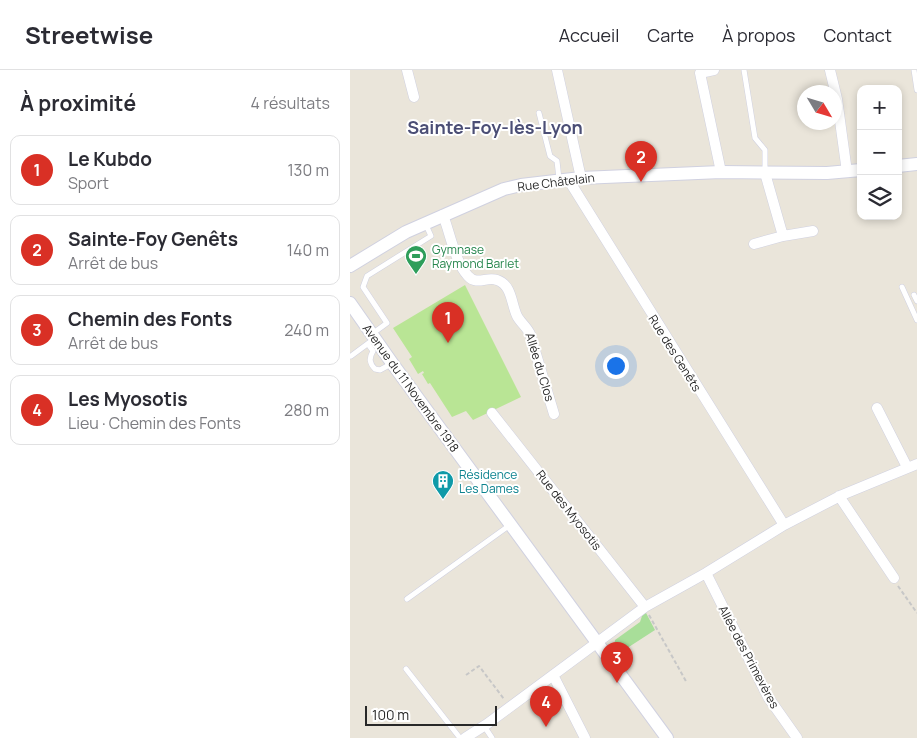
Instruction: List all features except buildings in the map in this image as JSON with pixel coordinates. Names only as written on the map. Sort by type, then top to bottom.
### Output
[{"type":"street","points":[[408,70],[414,97]]},
{"type":"street","points":[[557,70],[581,178]]},
{"type":"street","points":[[714,70],[700,73],[722,172]]},
{"type":"street","points":[[830,70],[837,99],[847,172]]},
{"type":"street","points":[[902,166],[917,164]]},
{"type":"street","name":"Rue Châtelain","points":[[350,266],[406,232],[504,189],[520,185],[581,178],[722,172],[857,171]]},
{"type":"street","points":[[765,173],[783,236]]},
{"type":"street","name":"Rue des Genêts","points":[[564,180],[784,525]]},
{"type":"street","name":"Allée du Clos","points":[[443,215],[460,265],[469,278],[478,282],[492,279],[498,280],[506,286],[517,317],[528,328],[554,414]]},
{"type":"street","points":[[754,244],[783,236],[813,231]]},
{"type":"street","name":"Avenue du 11 Novembre 1918","points":[[350,302],[371,339],[392,363],[667,738]]},
{"type":"street","points":[[465,738],[510,707],[644,606],[706,573],[784,525],[840,496],[912,465],[877,408]]},
{"type":"street","name":"Rue des Myosotis","points":[[492,413],[644,606]]},
{"type":"street","points":[[840,496],[894,578]]},
{"type":"street","name":"Allée des Primevères","points":[[706,573],[768,697],[797,738]]},
{"type":"street","points":[[553,675],[585,738]]},
{"type":"lane","points":[[744,70],[755,138],[765,150],[765,173]]},
{"type":"lane","points":[[914,70],[917,90]]},
{"type":"lane","points":[[539,113],[550,156],[557,161],[564,180]]},
{"type":"lane","points":[[351,356],[387,323],[363,287],[367,276],[431,236],[425,224]]},
{"type":"lane","points":[[902,287],[917,320]]},
{"type":"lane","points":[[371,339],[372,351],[370,360],[374,369],[380,370],[392,363]]},
{"type":"lane","points":[[407,599],[510,525]]},
{"type":"lane","points":[[406,669],[460,738]]},
{"type":"lane","points":[[484,726],[492,738]]},
{"type":"path","points":[[894,578],[917,613]]},
{"type":"path","points":[[644,606],[687,683]]},
{"type":"path","points":[[466,675],[479,666],[510,707]]},
{"type":"green space","points":[[465,285],[521,397],[473,420],[466,411],[452,417],[430,383],[428,384],[422,374],[424,373],[423,371],[418,374],[409,359],[412,357],[393,328]]},
{"type":"green space","points":[[645,611],[655,630],[618,654],[614,647],[615,640],[640,622]]},
{"type":"place","name":"Sainte-Foy Genêts","points":[[641,182]]},
{"type":"place","name":"Gymnase Raymond Barlet","points":[[416,275]]},
{"type":"place","name":"Le Kubdo","points":[[448,343]]},
{"type":"place","name":"Résidence Les Dames","points":[[443,500]]},
{"type":"place","name":"Chemin des Fonts","points":[[617,683]]},
{"type":"place","name":"Les Myosotis","points":[[546,727]]},
{"type":"district","name":"Sainte-Foy-lès-Lyon","points":[[495,127]]}]
